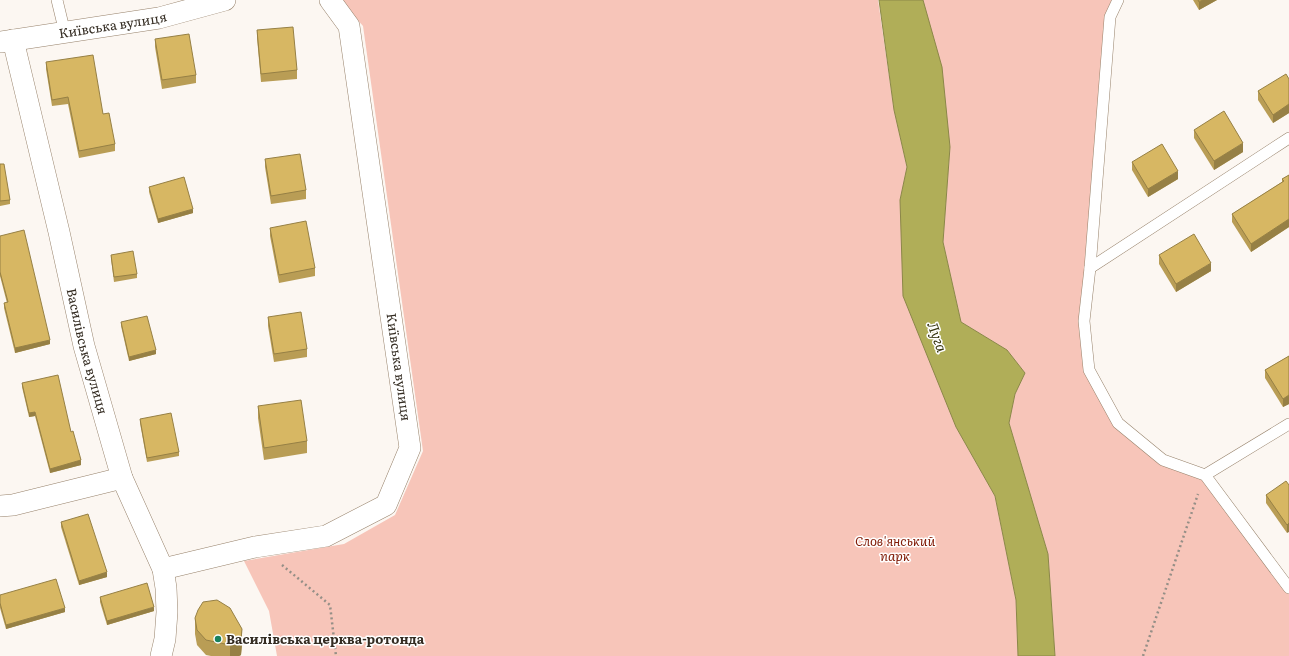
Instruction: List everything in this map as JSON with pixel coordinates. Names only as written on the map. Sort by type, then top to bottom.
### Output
[{"type":"street","name":"Київська вулиця","points":[[7,41],[159,18],[225,0]]},
{"type":"street","name":"Київська вулиця","points":[[163,569],[261,546],[326,536],[386,505],[410,448],[349,26],[330,0]]},
{"type":"street","name":"Василівська вулиця","points":[[7,41],[60,232],[84,346],[122,478],[163,569],[166,588],[166,612],[165,639],[161,656]]},
{"type":"street","points":[[0,506],[13,505],[122,478]]},
{"type":"lane","points":[[57,0],[65,32]]},
{"type":"lane","points":[[1118,0],[1110,17],[1090,268],[1084,320],[1088,370],[1118,423],[1163,460],[1205,475],[1289,588]]},
{"type":"lane","points":[[1090,268],[1289,138]]},
{"type":"lane","points":[[1205,475],[1289,424]]},
{"type":"path","points":[[1143,656],[1205,475]]},
{"type":"path","points":[[261,546],[330,605],[336,656]]},
{"type":"green space","name":"Слов'янський парк","points":[[340,0],[878,0],[894,110],[907,168],[900,200],[956,427],[995,496],[1016,600],[1018,656],[277,656],[269,611],[244,561],[344,544],[395,515],[423,451],[363,26]]},
{"type":"green space","points":[[923,0],[1118,0],[1110,17],[1090,268],[1089,370],[1118,423],[1163,460],[1205,475],[1289,588],[1289,656],[1055,656],[1048,554],[1009,423],[1015,394],[1025,373],[1007,350],[961,322],[943,242],[950,147]]},
{"type":"water","name":"Луга","points":[[879,0],[923,0],[942,67],[950,147],[943,242],[961,322],[1007,350],[1025,373],[1015,394],[1009,423],[1048,554],[1055,656],[1018,656],[1016,600],[995,496],[956,427],[903,296],[900,200],[907,167],[894,110]]},
{"type":"building","points":[[293,27],[297,70],[261,74],[257,30]]},
{"type":"building","points":[[189,34],[196,75],[162,80],[155,39]]},
{"type":"building","points":[[93,55],[103,114],[109,113],[115,144],[79,151],[68,97],[52,100],[46,62]]},
{"type":"building","points":[[1286,74],[1289,79],[1289,104],[1273,115],[1258,91]]},
{"type":"building","points":[[1224,111],[1243,143],[1214,161],[1194,130]]},
{"type":"building","points":[[1162,144],[1178,171],[1148,189],[1132,162]]},
{"type":"building","points":[[300,154],[306,190],[271,196],[265,159]]},
{"type":"building","points":[[0,164],[4,164],[10,200],[0,201]]},
{"type":"building","points":[[1289,175],[1289,219],[1251,244],[1232,214],[1284,181],[1282,179]]},
{"type":"building","points":[[184,177],[193,209],[158,219],[149,187]]},
{"type":"building","points":[[306,221],[315,268],[279,275],[270,228]]},
{"type":"building","points":[[24,230],[50,340],[15,348],[4,303],[8,302],[0,272],[0,236]]},
{"type":"building","points":[[1194,234],[1211,263],[1176,284],[1159,255]]},
{"type":"building","points":[[133,251],[137,274],[114,277],[111,255]]},
{"type":"building","points":[[301,312],[307,349],[274,354],[268,317]]},
{"type":"building","points":[[147,316],[156,350],[129,357],[121,322]]},
{"type":"building","points":[[1289,356],[1289,395],[1283,399],[1265,370]]},
{"type":"building","points":[[58,375],[71,432],[73,431],[81,460],[50,469],[35,412],[29,413],[22,383]]},
{"type":"building","points":[[301,400],[307,441],[264,448],[258,406]]},
{"type":"building","points":[[171,413],[179,452],[147,458],[140,419]]},
{"type":"building","points":[[1286,481],[1289,485],[1289,523],[1287,525],[1266,495]]},
{"type":"building","points":[[88,514],[107,572],[79,581],[61,522]]},
{"type":"building","points":[[56,579],[65,608],[6,625],[0,603],[0,595]]},
{"type":"building","points":[[147,583],[154,607],[107,621],[100,597]]},
{"type":"building","points":[[217,600],[230,608],[242,629],[241,640],[230,645],[206,640],[197,630],[195,618],[203,602]]},
{"type":"place","name":"Василівська церква-ротонда","points":[[218,639]]}]
